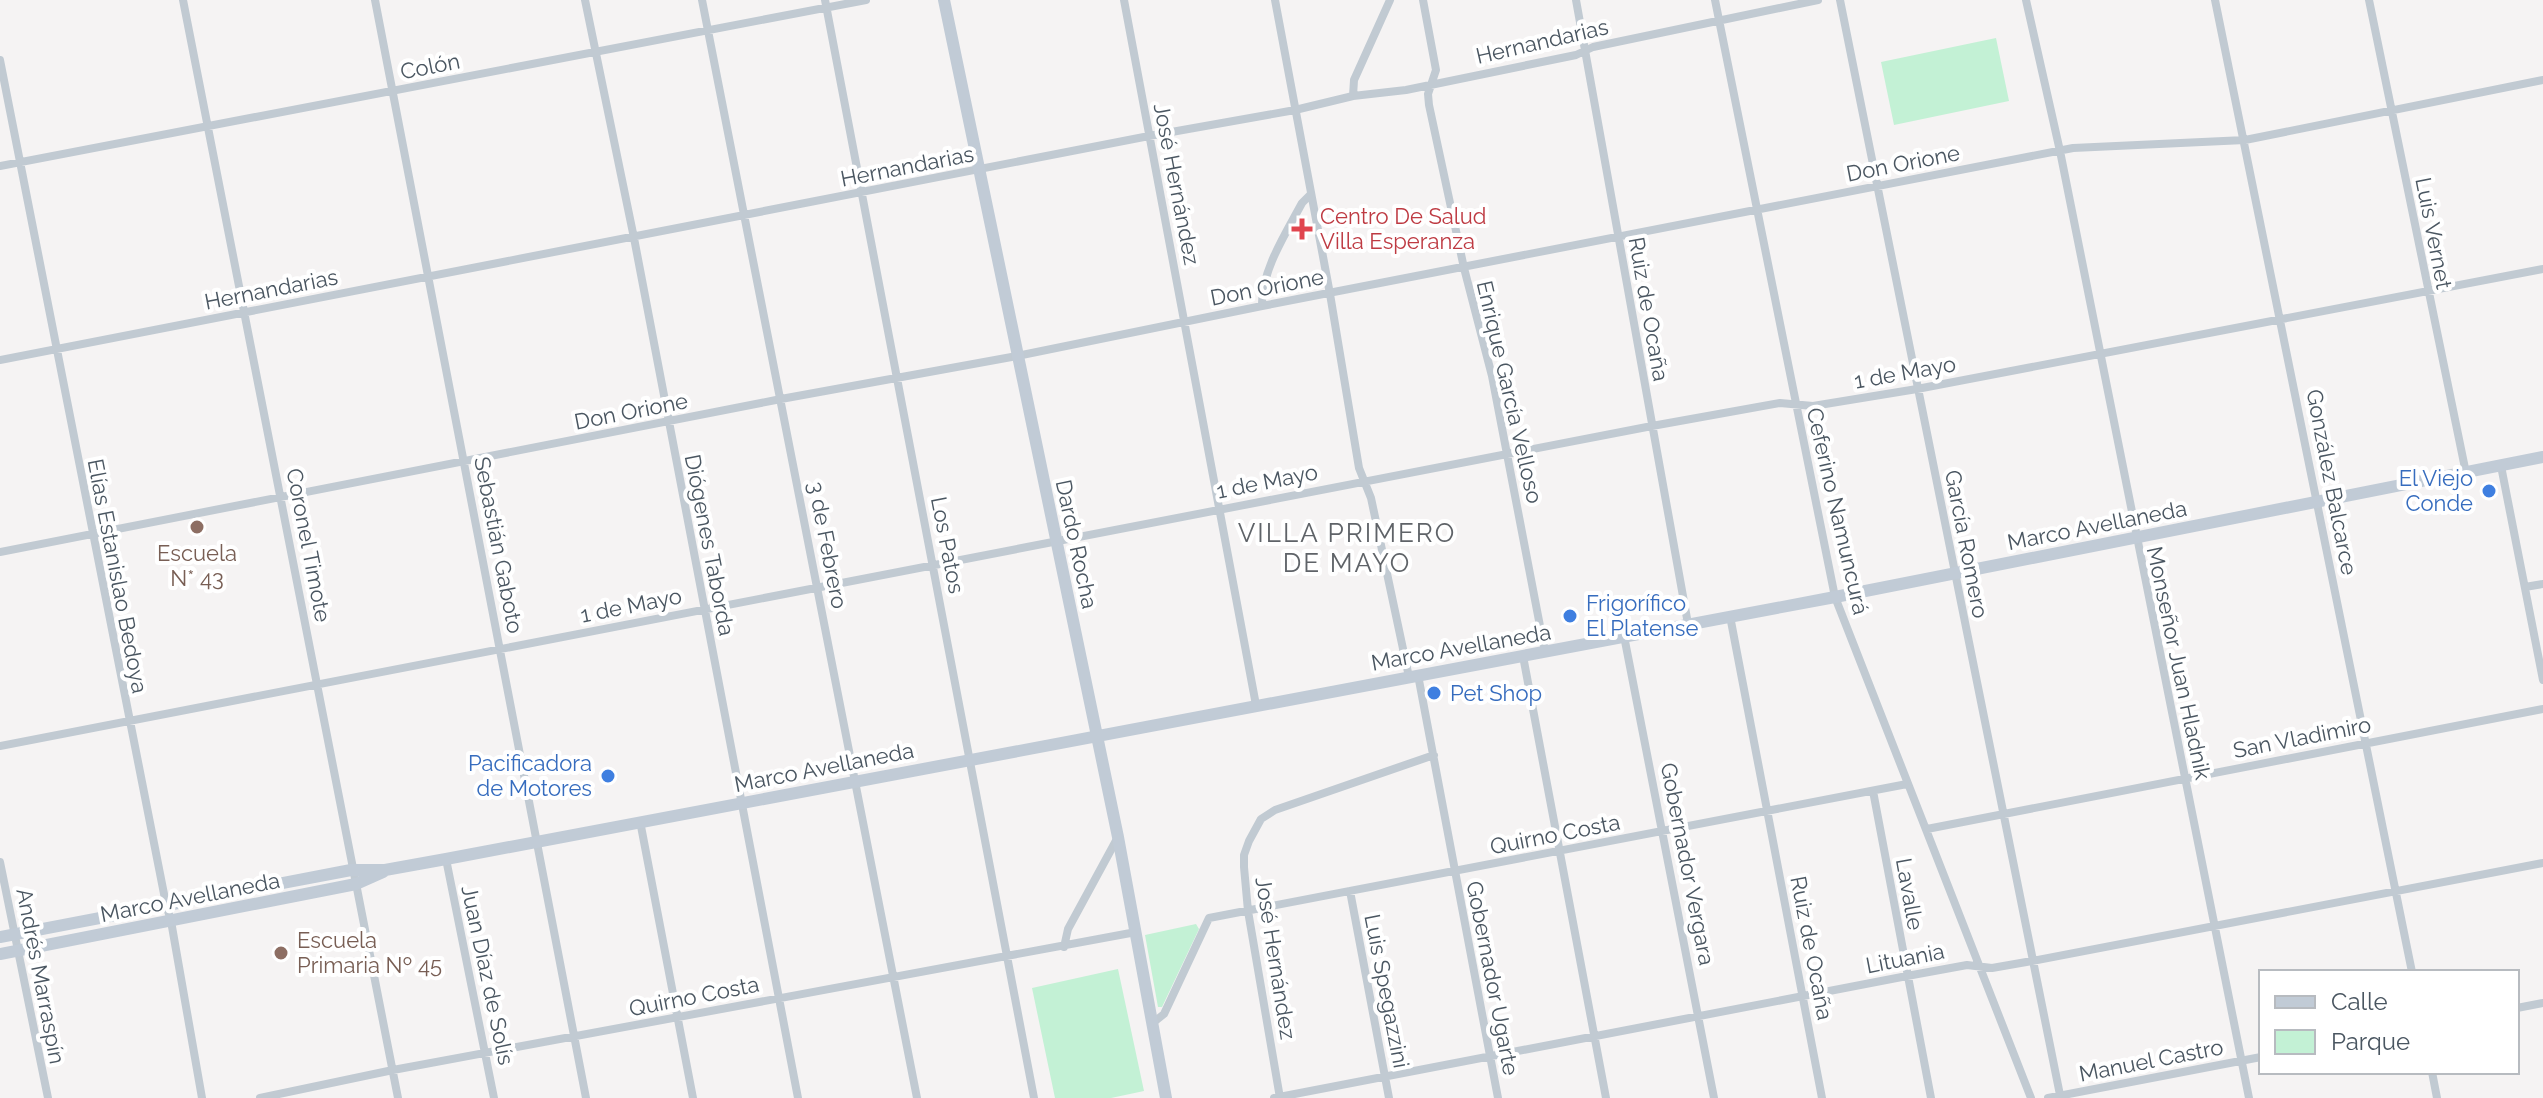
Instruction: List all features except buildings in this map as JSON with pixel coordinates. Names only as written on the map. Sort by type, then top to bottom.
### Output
[{"type":"street","name":"Coronel Timote","points":[[183,0],[398,1098]]},
{"type":"street","name":"Sebastián Gaboto","points":[[375,0],[586,1098]]},
{"type":"street","name":"Diógenes Taborda","points":[[585,0],[634,238],[798,1098]]},
{"type":"street","name":"3 de Febrero","points":[[702,0],[896,977],[917,1098]]},
{"type":"street","name":"Colón","points":[[0,166],[708,31],[826,4],[866,0]]},
{"type":"street","name":"Dardo Rocha","points":[[944,0],[977,171],[1118,837],[1166,1098]]},
{"type":"street","name":"José Hernández","points":[[1124,0],[1256,705]]},
{"type":"street","name":"Gobernador Ugarte","points":[[1275,0],[1363,481],[1371,498],[1434,755],[1498,1098]]},
{"type":"street","points":[[1353,96],[1354,80],[1390,0]]},
{"type":"street","name":"Enrique García Velloso","points":[[1423,0],[1436,70],[1428,94],[1429,105],[1464,268],[1492,376],[1545,652]]},
{"type":"street","name":"Ruiz de Ocaña","points":[[1576,0],[1688,624]]},
{"type":"street","name":"Ceferino Namuncurá","points":[[1715,0],[1835,597],[2031,1098]]},
{"type":"street","name":"Hernandarias","points":[[0,360],[1295,110],[1353,96],[1406,90],[1818,0]]},
{"type":"street","name":"García Romero","points":[[1840,0],[2060,1095]]},
{"type":"street","name":"Monseñor Juan Hladnik","points":[[2026,0],[2060,151],[2249,1098]]},
{"type":"street","name":"González Balcarce","points":[[2215,0],[2412,970]]},
{"type":"street","name":"Luis Vernet","points":[[2369,0],[2466,473]]},
{"type":"street","name":"Los Patos","points":[[826,4],[1034,1098]]},
{"type":"street","name":"Elías Estanislao Bedoya","points":[[0,60],[91,534],[171,921],[202,1098]]},
{"type":"street","name":"Don Orione","points":[[0,552],[2073,148],[2245,140],[2543,80]]},
{"type":"street","points":[[1262,306],[1261,292],[1271,264],[1302,203],[1310,195]]},
{"type":"street","name":"1 de Mayo","points":[[0,746],[1652,426],[1780,403],[1813,406],[1917,389],[2543,269]]},
{"type":"street","name":"Marco Avellaneda","points":[[0,937],[351,870],[385,870],[446,859],[1545,652],[2543,457]]},
{"type":"street","points":[[2501,466],[2543,680]]},
{"type":"street","points":[[2525,587],[2543,584]]},
{"type":"street","name":"Ruiz de Ocaña","points":[[1730,616],[1822,1098]]},
{"type":"street","name":"Gobernador Vergara","points":[[1624,636],[1714,1098]]},
{"type":"street","points":[[1523,656],[1606,1098]]},
{"type":"street","name":"San Vladimiro","points":[[1927,829],[2543,709]]},
{"type":"street","name":"José Hernández","points":[[1278,1098],[1248,911],[1244,855],[1249,841],[1266,815],[1434,755]]},
{"type":"street","name":"Quirno Costa","points":[[1154,1022],[1164,1014],[1209,918],[1907,784]]},
{"type":"street","name":"Lavalle","points":[[1873,791],[1931,1098]]},
{"type":"street","points":[[640,821],[693,1098]]},
{"type":"street","points":[[1064,947],[1068,929],[1118,837]]},
{"type":"street","name":"Juan Díaz de Solís","points":[[446,859],[494,1098]]},
{"type":"street","name":"Andrés Marraspín","points":[[0,862],[48,1098]]},
{"type":"street","name":"Lituania","points":[[1278,1098],[1907,976],[1967,965],[1992,968],[2032,961],[2543,863]]},
{"type":"street","name":"Marco Avellaneda","points":[[0,954],[356,884],[385,870]]},
{"type":"street","name":"Luis Spegazzini","points":[[1350,891],[1389,1098]]},
{"type":"street","name":"Quirno Costa","points":[[260,1098],[393,1070],[1136,932]]},
{"type":"street","points":[[2519,1008],[2543,1003]]},
{"type":"street","name":"Manuel Castro","points":[[2048,1098],[2259,1057]]},
{"type":"street","points":[[2432,1074],[2437,1098]]},
{"type":"green space","points":[[1996,38],[2009,101],[1894,125],[1881,62]]},
{"type":"green space","points":[[1196,924],[1199,929],[1162,1007],[1158,1007],[1145,935]]},
{"type":"green space","points":[[1118,969],[1144,1091],[1111,1098],[1055,1098],[1032,988]]},
{"type":"place","name":"Centro De Salud Villa Esperanza","points":[[1302,229]]},
{"type":"place","name":"El Viejo Conde","points":[[2489,491]]},
{"type":"place","name":"Escuela N* 43","points":[[197,527]]},
{"type":"place","name":"Frigorífico El Platense","points":[[1570,616]]},
{"type":"place","name":"Pet Shop","points":[[1434,693]]},
{"type":"place","name":"Pacificadora de Motores","points":[[608,776]]},
{"type":"place","name":"Escuela Primaria Nº 45","points":[[281,953]]},
{"type":"district","name":"VILLA PRIMERO DE MAYO","points":[[1347,548]]}]
